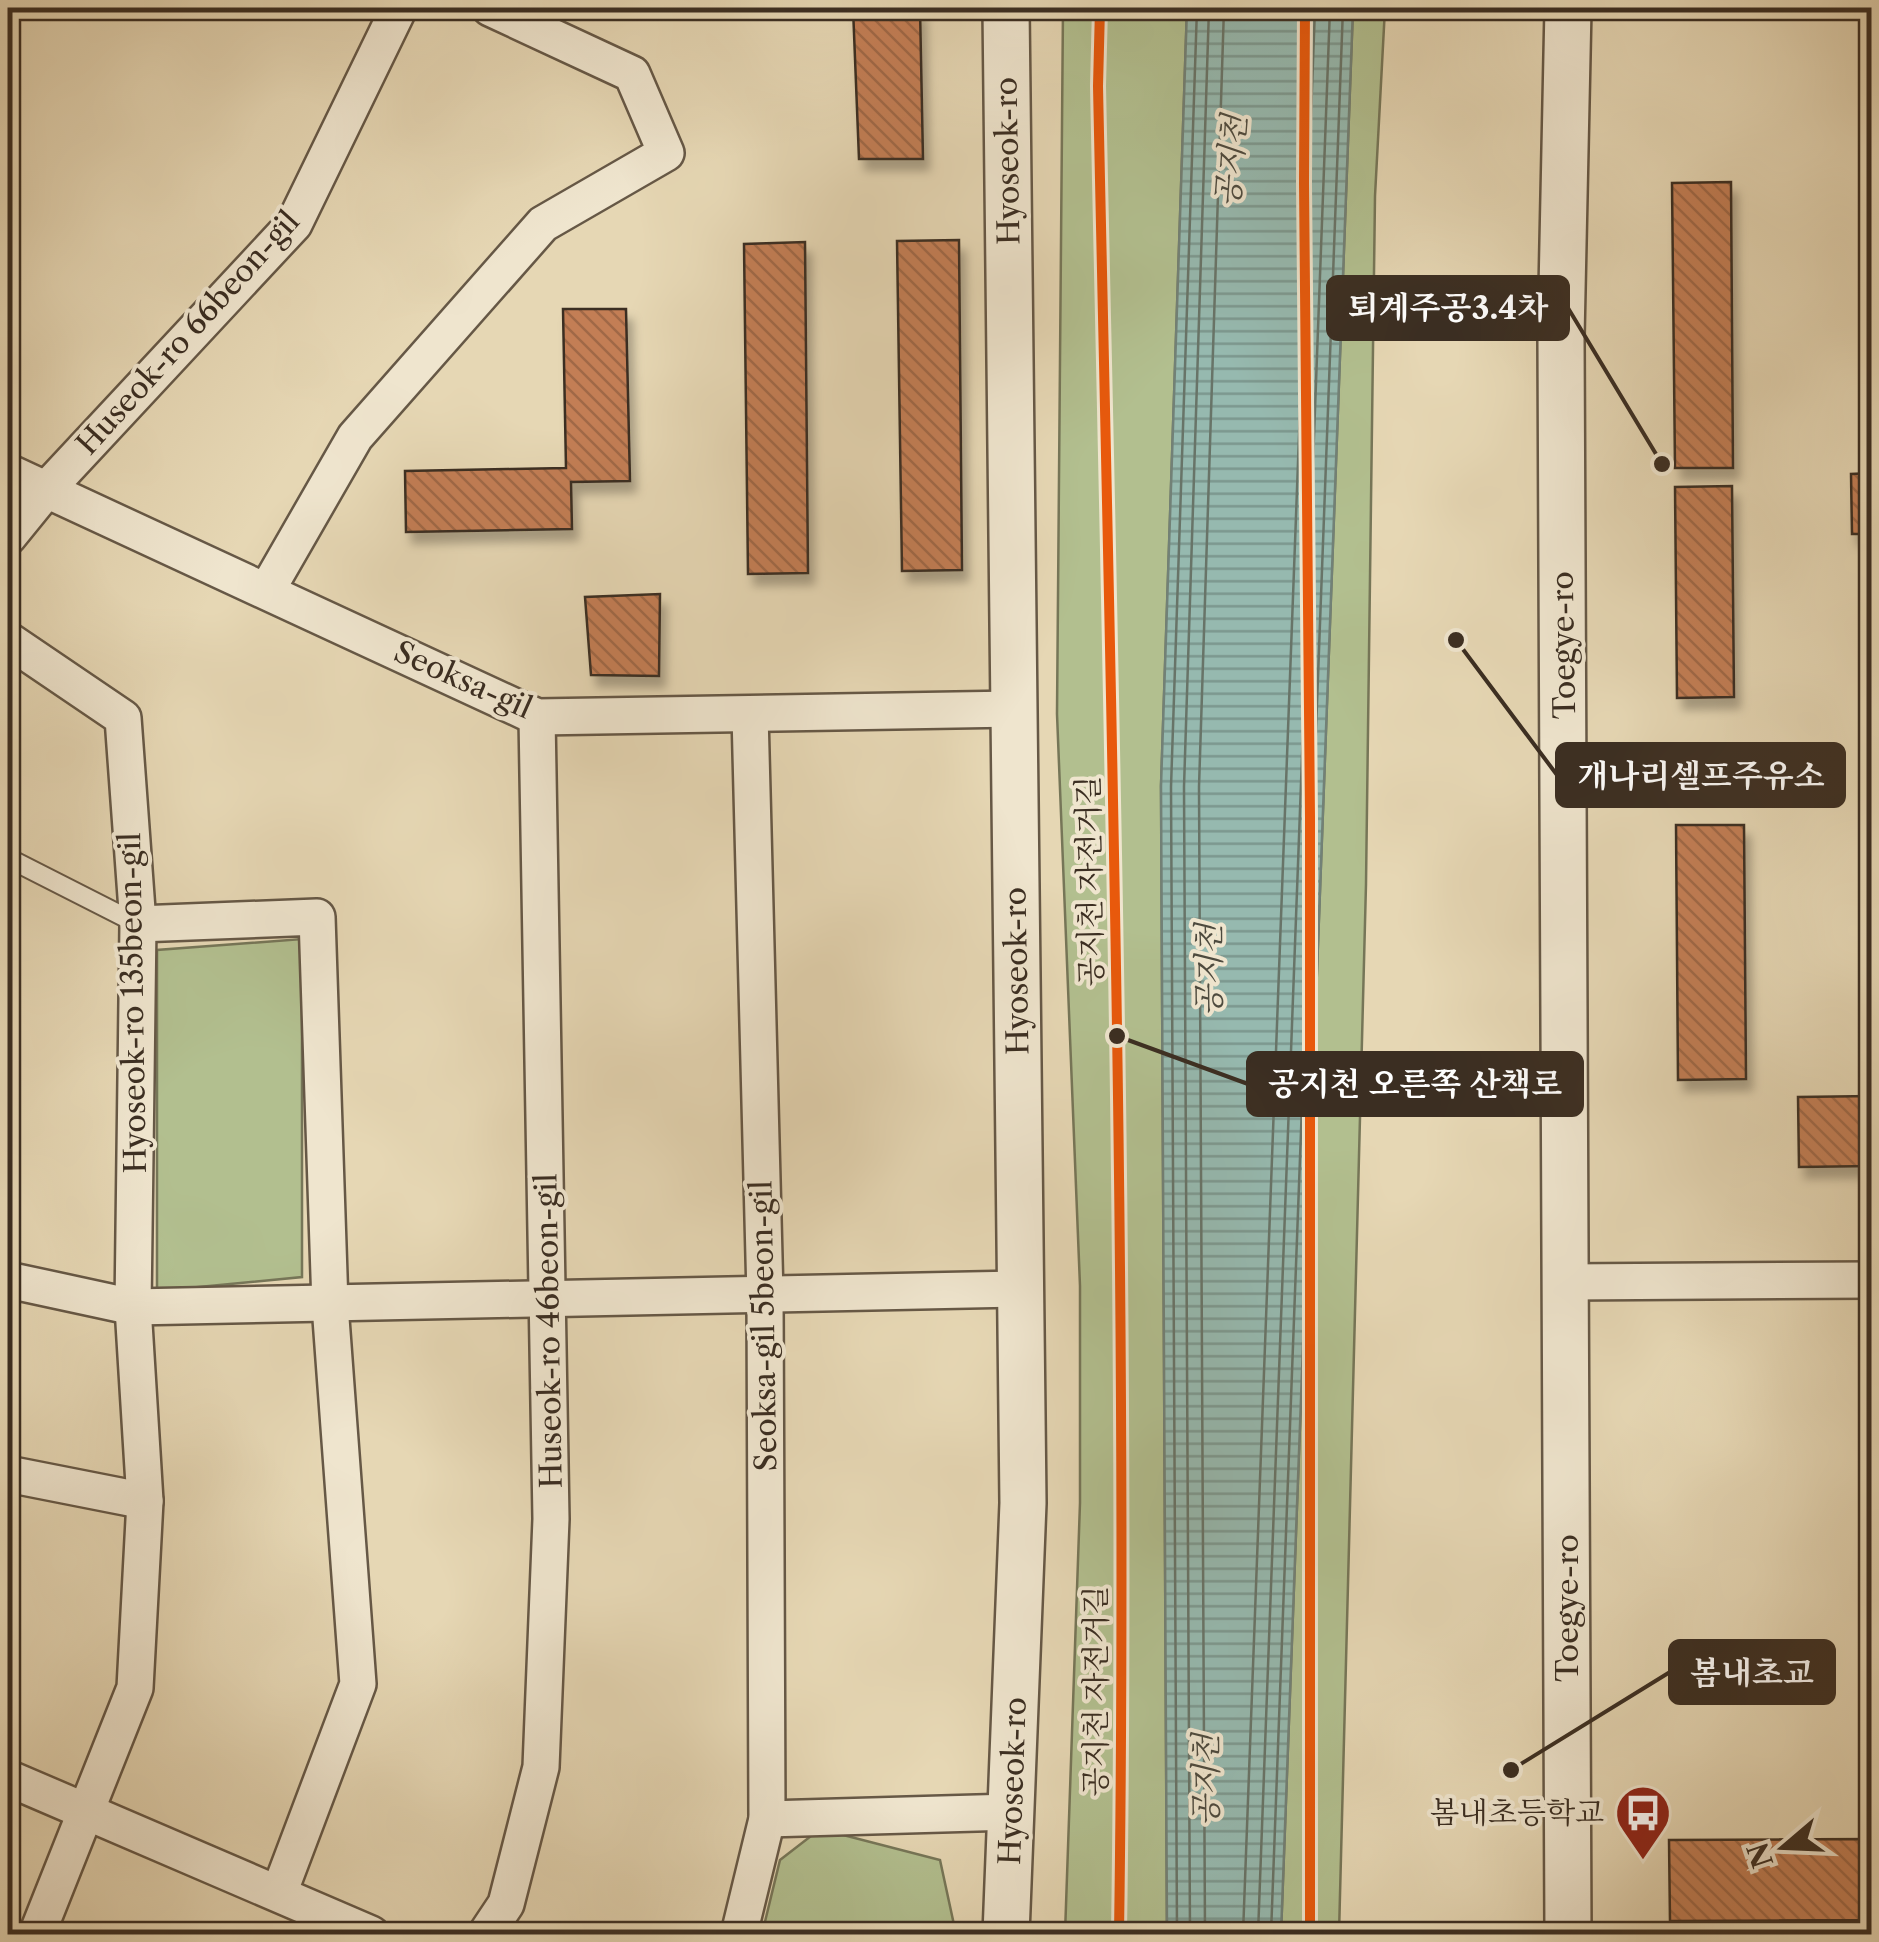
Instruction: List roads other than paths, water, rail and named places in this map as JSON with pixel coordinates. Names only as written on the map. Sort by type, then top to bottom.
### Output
[{"type":"street","name":"Huseok-ro 66beon-gil","points":[[8,537],[47,489],[294,224],[399,8]]},
{"type":"street","points":[[268,590],[355,437],[543,224],[666,153],[632,74],[490,8]]},
{"type":"street","name":"Hyoseok-ro","points":[[1006,8],[1023,1503],[1006,1934]]},
{"type":"street","name":"Toegye-ro","points":[[1568,8],[1561,337],[1568,1934]]},
{"type":"street","name":"Seoksa-gil","points":[[8,472],[538,717],[1015,709]]},
{"type":"street","name":"Hyoseok-ro 135beon-gil","points":[[8,640],[123,718],[138,924],[134,1308],[145,1501],[134,1688],[37,1934]]},
{"type":"street","name":"Seoksa-gil 5beon-gil","points":[[739,1934],[768,1819],[765,1296],[750,714]]},
{"type":"street","name":"Huseok-ro 46beon-gil","points":[[486,1934],[506,1904],[542,1768],[551,1519],[538,717]]},
{"type":"street","points":[[138,924],[316,917],[330,1305],[358,1684],[279,1893]]},
{"type":"street","points":[[8,1280],[134,1308],[1020,1290]]},
{"type":"street","points":[[1567,1282],[1872,1280]]},
{"type":"street","points":[[8,1474],[145,1501]]},
{"type":"street","points":[[8,1778],[371,1934]]},
{"type":"street","points":[[768,1819],[1012,1812]]},
{"type":"lane","points":[[8,861],[10,858],[138,924]]},
{"type":"water","name":"공지천","points":[[1187,8],[1353,8],[1281,1934],[1167,1934],[1161,786]]},
{"type":"place","name":"퇴계주공3.4차","points":[[1662,464]]},
{"type":"place","name":"개나리셀프주유소","points":[[1456,640]]},
{"type":"place","name":"공지천 오른쪽 산책로","points":[[1117,1036]]},
{"type":"place","name":"봄내초교","points":[[1511,1770]]},
{"type":"place","name":"봄내초등학교","points":[[1643,1862]]}]
